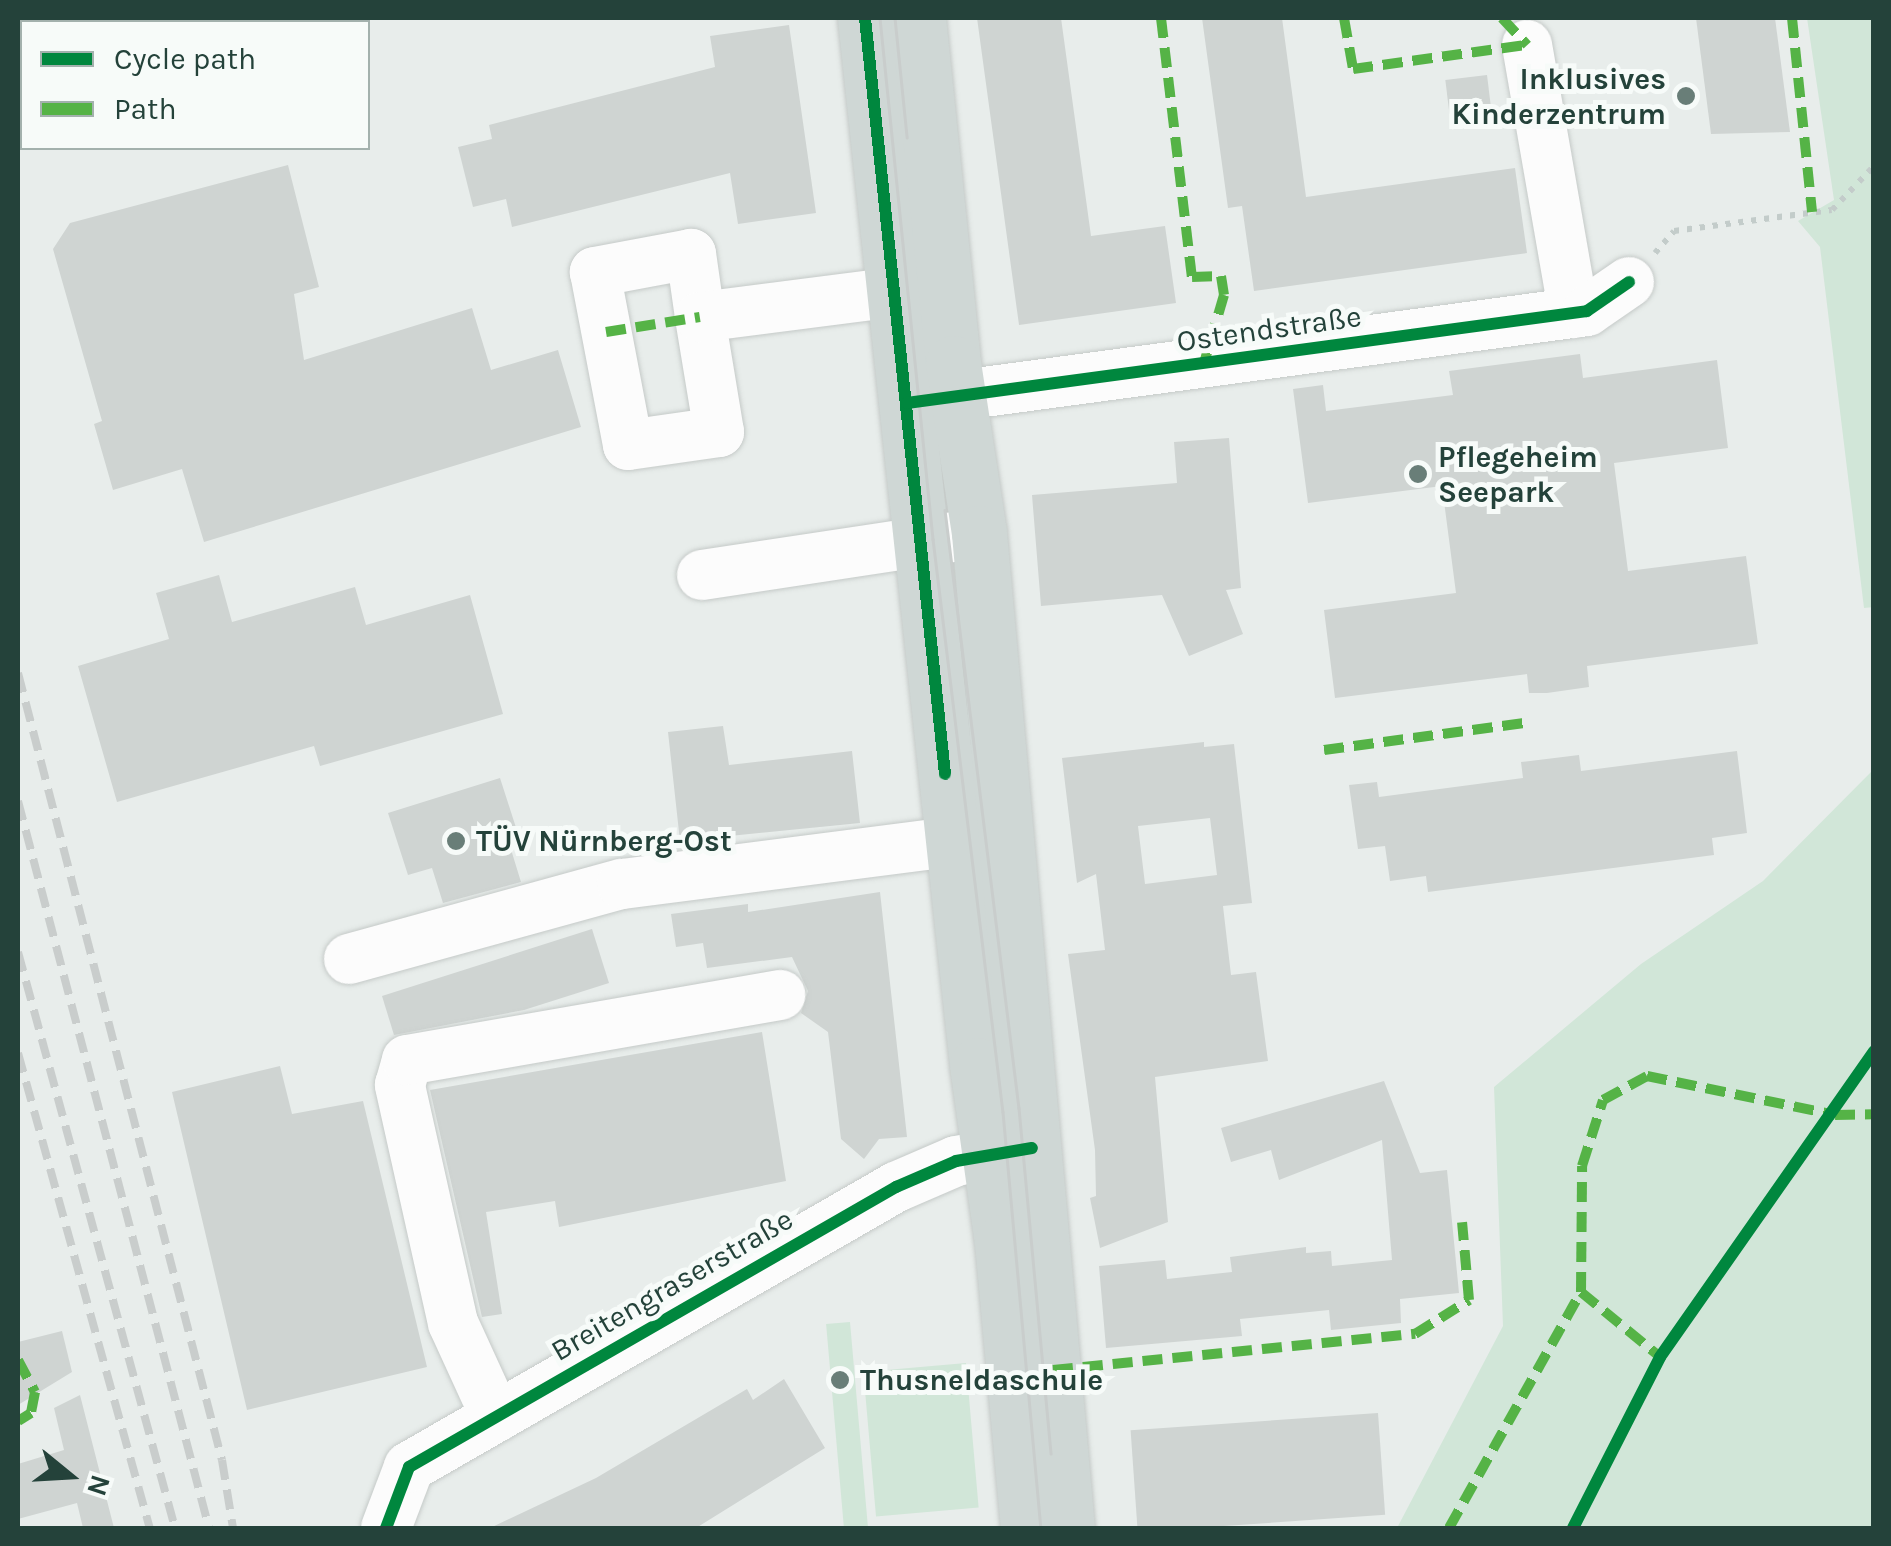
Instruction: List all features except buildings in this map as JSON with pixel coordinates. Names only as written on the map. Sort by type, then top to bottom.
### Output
[{"type":"main road","points":[[865,18],[920,289],[934,400],[979,534],[978,839]]},
{"type":"main road","points":[[918,18],[920,289]]},
{"type":"main road","points":[[934,400],[921,540],[978,839],[1010,1151],[1068,1528]]},
{"type":"main road","points":[[1010,1151],[1028,1528]]},
{"type":"street","points":[[1527,46],[1574,313]]},
{"type":"street","name":"Ostendstraße","points":[[934,400],[1574,313],[1628,282]]},
{"type":"street","points":[[700,317],[920,289]]},
{"type":"street","points":[[702,575],[979,534]]},
{"type":"street","points":[[349,959],[622,884],[978,839]]},
{"type":"street","points":[[496,1418],[453,1324],[400,1085],[407,1060],[780,995]]},
{"type":"street","name":"Breitengraserstraße","points":[[386,1528],[408,1467],[831,1221],[932,1170],[1010,1151]]},
{"type":"path","points":[[1628,282],[1674,231],[1832,210],[1874,166]]},
{"type":"green space","points":[[1807,18],[1873,18],[1874,607],[1864,608],[1820,247],[1798,221],[1834,200]]},
{"type":"green space","points":[[1873,770],[1873,1528],[1397,1528],[1503,1326],[1494,1087],[1641,964],[1763,881]]},
{"type":"green space","points":[[850,1322],[868,1528],[844,1528],[826,1324]]},
{"type":"green space","points":[[966,1363],[979,1507],[876,1516],[863,1372]]},
{"type":"tram line","points":[[880,18],[933,539],[1003,1112],[1041,1528]]},
{"type":"tram line","points":[[895,18],[907,137]]},
{"type":"tram line","points":[[945,510],[1019,1108],[1051,1454]]},
{"type":"railway","points":[[18,673],[222,1460],[233,1528]]},
{"type":"railway","points":[[18,801],[209,1528]]},
{"type":"railway","points":[[18,952],[175,1528]]},
{"type":"railway","points":[[18,1053],[150,1528]]},
{"type":"marked path","points":[[1161,18],[1192,277],[1221,276],[1224,295],[1204,363]]},
{"type":"marked path","points":[[1344,18],[1353,69],[1527,45]]},
{"type":"marked path","points":[[1502,18],[1527,45]]},
{"type":"marked path","points":[[1792,18],[1812,212]]},
{"type":"marked path","points":[[606,332],[700,317]]},
{"type":"marked path","points":[[1324,750],[1524,723]]},
{"type":"marked path","points":[[1449,1528],[1581,1292],[1582,1166],[1603,1100],[1647,1076],[1835,1115],[1874,1114]]},
{"type":"marked path","points":[[1053,1370],[1415,1334],[1469,1300],[1462,1222]]},
{"type":"marked path","points":[[1581,1292],[1660,1357]]},
{"type":"marked path","points":[[18,1360],[35,1392],[31,1413],[18,1421]]},
{"type":"cycle path","points":[[865,18],[945,774]]},
{"type":"cycle path","points":[[907,403],[1587,311],[1629,282]]},
{"type":"cycle path","points":[[1573,1528],[1660,1357],[1874,1051]]},
{"type":"cycle path","points":[[386,1528],[409,1467],[896,1187],[956,1161],[1032,1148]]},
{"type":"place","name":"Inklusives Kinderzentrum","points":[[1686,96]]},
{"type":"place","name":"Pflegeheim Seepark","points":[[1418,474]]},
{"type":"place","name":"TÜV Nürnberg-Ost","points":[[456,841]]},
{"type":"place","name":"Thusneldaschule","points":[[840,1380]]}]
